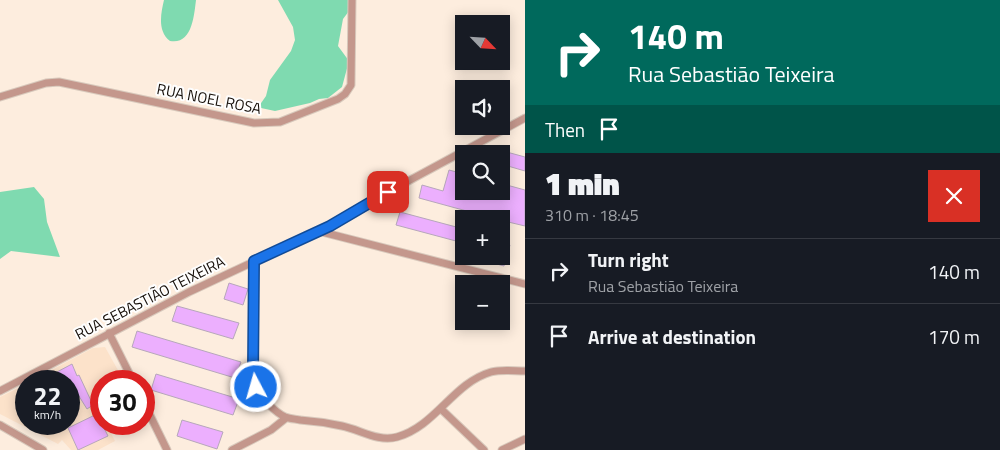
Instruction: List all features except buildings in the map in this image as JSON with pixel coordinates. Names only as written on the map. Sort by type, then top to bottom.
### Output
[{"type":"street","name":"RUA NOEL ROSA","points":[[0,97],[46,83],[59,82],[254,124],[280,122],[338,99],[345,94],[351,85],[352,0]]},
{"type":"street","name":"RUA SEBASTIÃO TEIXEIRA","points":[[0,391],[109,333],[318,231],[525,118]]},
{"type":"street","points":[[318,231],[525,284]]},
{"type":"street","points":[[254,261],[253,372],[256,387],[266,402],[286,418],[344,426],[363,434],[382,438],[396,437],[412,431],[433,417],[478,376],[506,370],[525,372]]},
{"type":"street","points":[[109,333],[128,370]]},
{"type":"street","points":[[441,409],[484,450]]},
{"type":"street","points":[[232,450],[271,430],[286,418]]},
{"type":"street","points":[[155,424],[168,450]]},
{"type":"street","points":[[0,425],[43,450]]},
{"type":"street","points":[[502,450],[525,439]]},
{"type":"shaded area","points":[[105,347],[118,370],[90,370],[90,435],[112,435],[115,441],[98,450],[71,450],[62,440],[58,444],[41,435],[80,435],[80,370],[52,370],[93,348]]},
{"type":"shaded area","points":[[15,390],[15,422],[0,414],[0,397]]},
{"type":"green space","points":[[164,0],[196,0],[193,21],[183,39],[170,41],[163,32],[161,22]]},
{"type":"green space","points":[[278,0],[348,0],[349,11],[343,19],[338,46],[349,61],[342,87],[328,98],[275,111],[259,106],[266,96],[270,80],[291,51],[295,40],[293,27]]},
{"type":"green space","points":[[34,187],[44,199],[47,222],[60,257],[11,251],[0,259],[0,192]]},
{"type":"route","points":[[256,387],[253,372],[254,261],[330,226],[388,192]]}]
